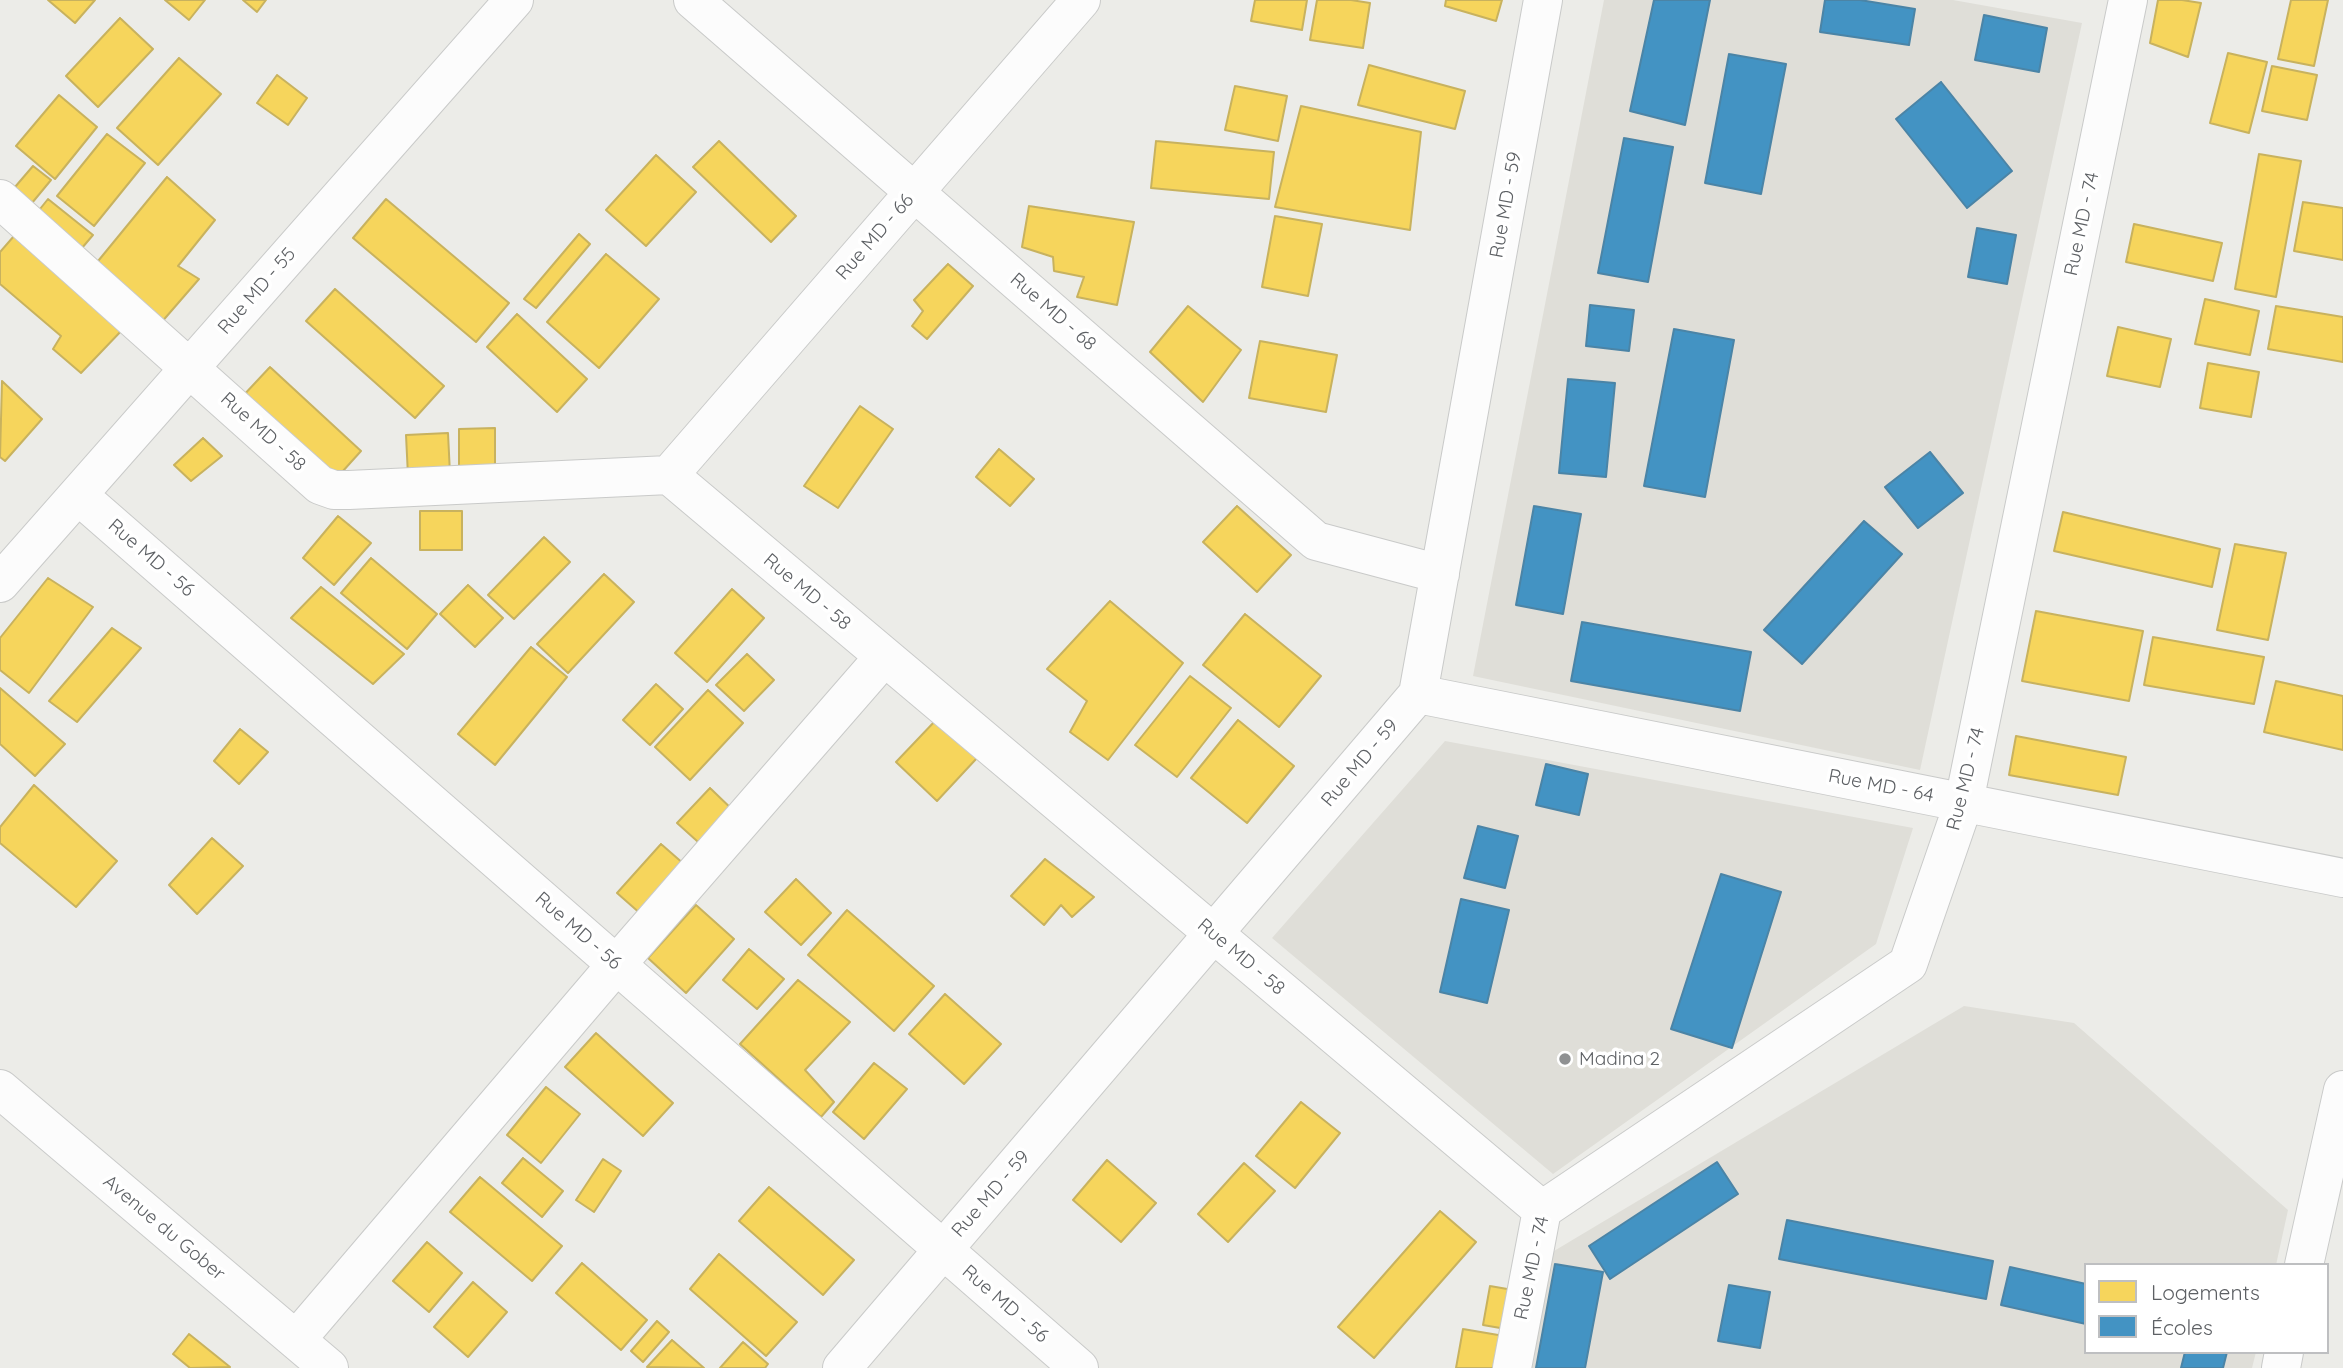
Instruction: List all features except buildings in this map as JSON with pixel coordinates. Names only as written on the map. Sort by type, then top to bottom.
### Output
[{"type":"street","name":"Rue MD - 55","points":[[0,583],[514,0]]},
{"type":"street","name":"Rue MD - 68","points":[[693,0],[1316,541],[1440,574]]},
{"type":"street","name":"Rue MD - 66","points":[[669,475],[1082,0]]},
{"type":"street","name":"Rue MD - 59","points":[[842,1368],[1418,694],[1543,0]]},
{"type":"street","name":"Rue MD - 74","points":[[1512,1368],[1542,1210],[1908,964],[1964,802],[2128,0]]},
{"type":"street","name":"Rue MD - 58","points":[[0,199],[320,485],[334,490],[669,475],[1542,1210]]},
{"type":"street","name":"Rue MD - 56","points":[[78,495],[1079,1368]]},
{"type":"street","points":[[296,1340],[616,965],[884,657]]},
{"type":"street","name":"Rue MD - 64","points":[[1418,694],[2343,878]]},
{"type":"street","name":"Avenue du Gober","points":[[0,1089],[329,1368]]},
{"type":"street","points":[[2304,1263],[2343,1090]]},
{"type":"shaded area","points":[[1604,0],[1953,0],[2082,23],[1920,770],[1473,676]]},
{"type":"shaded area","name":"Madina 2","points":[[1445,741],[1913,828],[1876,944],[1553,1174],[1272,938]]},
{"type":"shaded area","points":[[1964,1006],[2074,1023],[2288,1210],[2276,1263],[2084,1263],[2084,1354],[2256,1354],[2252,1368],[1530,1368],[1554,1251]]},
{"type":"place","name":"Madina 2","points":[[1565,1059]]}]
